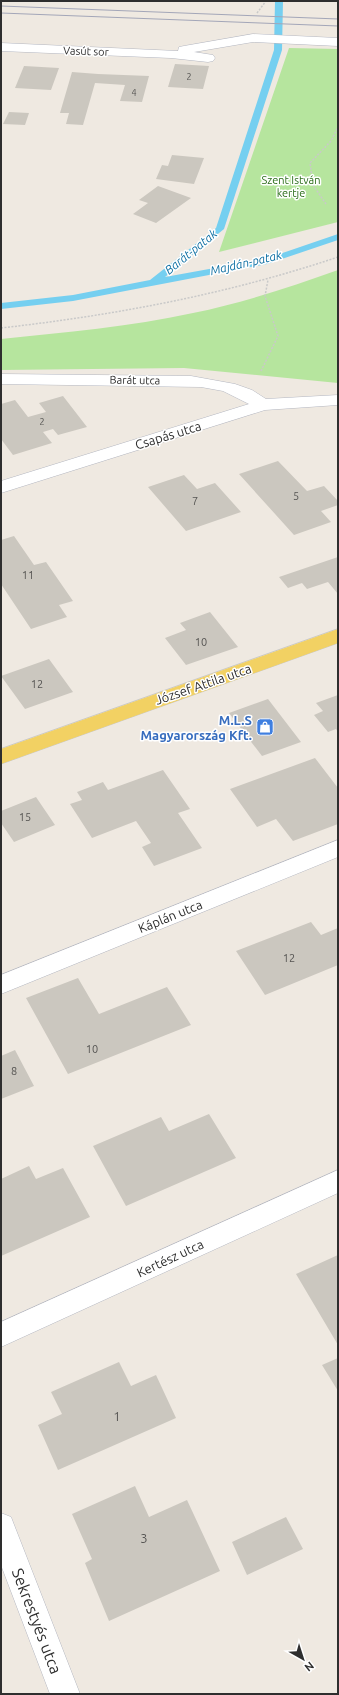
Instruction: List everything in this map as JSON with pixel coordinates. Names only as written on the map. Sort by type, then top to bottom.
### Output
[{"type":"main road","name":"József Attila utca","points":[[1,757],[44,740],[338,636]]},
{"type":"street","name":"Vasút sor","points":[[171,54],[213,44],[254,38],[338,42]]},
{"type":"street","name":"Vasút sor","points":[[1,48],[171,54],[208,58]]},
{"type":"street","name":"Barát utca","points":[[1,379],[191,381],[221,384],[256,400]]},
{"type":"street","name":"Csapás utca","points":[[1,487],[256,400],[338,400]]},
{"type":"street","name":"Káplán utca","points":[[1,985],[338,848]]},
{"type":"street","name":"Kertész utca","points":[[1,1335],[338,1180]]},
{"type":"street","name":"Sekrestyés utca","points":[[1,1527],[65,1694]]},
{"type":"path","points":[[338,94],[338,104]]},
{"type":"path","points":[[326,204],[313,185],[310,163],[331,141],[338,127]]},
{"type":"path","points":[[1,328],[162,305],[268,280],[338,257]]},
{"type":"path","points":[[256,400],[278,336],[265,296],[268,280]]},
{"type":"green space","name":"Szent István kertje","points":[[289,48],[338,49],[338,222],[219,252]]},
{"type":"green space","points":[[338,270],[338,383],[184,368],[1,370],[1,339],[121,326],[169,318],[266,294]]},
{"type":"building","points":[[175,64],[209,66],[203,89],[168,87]]},
{"type":"building","points":[[24,66],[59,68],[51,90],[15,88]]},
{"type":"building","points":[[72,72],[149,76],[142,102],[120,101],[125,85],[95,83],[83,125],[66,124],[69,113],[60,113]]},
{"type":"building","points":[[9,112],[29,113],[25,125],[3,124]]},
{"type":"building","points":[[172,155],[204,158],[194,184],[156,179],[162,165],[168,166]]},
{"type":"building","points":[[158,186],[191,198],[156,223],[133,214],[148,203],[139,200]]},
{"type":"building","points":[[63,396],[87,427],[58,435],[53,429],[43,432],[52,443],[13,455],[1,439],[1,404],[15,400],[28,417],[46,412],[39,403]]},
{"type":"building","points":[[278,461],[307,491],[324,486],[338,501],[338,505],[321,511],[331,522],[294,535],[239,474]]},
{"type":"building","points":[[184,475],[197,489],[215,483],[241,512],[186,531],[148,487]]},
{"type":"building","points":[[14,536],[34,565],[46,562],[73,601],[59,605],[67,617],[31,629],[1,584],[1,540]]},
{"type":"building","points":[[338,557],[338,594],[328,582],[307,589],[302,583],[288,588],[279,577]]},
{"type":"building","points":[[210,612],[238,647],[186,665],[165,638],[186,630],[180,623]]},
{"type":"building","points":[[49,659],[73,692],[25,709],[1,676]]},
{"type":"building","points":[[338,695],[338,732],[336,729],[328,732],[314,715],[323,711],[316,703]]},
{"type":"building","name":"M.L.S Magyarország Kft.","points":[[268,699],[301,742],[262,756],[229,713]]},
{"type":"building","points":[[315,758],[338,788],[338,824],[293,841],[276,819],[257,827],[230,789]]},
{"type":"building","points":[[163,770],[190,809],[178,813],[202,848],[154,866],[142,847],[151,843],[136,821],[92,838],[70,804],[82,800],[77,792],[103,782],[108,790]]},
{"type":"building","points":[[36,797],[55,825],[14,842],[1,823],[1,811]]},
{"type":"building","points":[[311,922],[321,935],[338,928],[338,965],[265,995],[236,951]]},
{"type":"building","points":[[78,978],[99,1014],[167,987],[191,1025],[68,1074],[26,998]]},
{"type":"building","points":[[15,1050],[34,1086],[1,1099],[1,1056]]},
{"type":"building","points":[[209,1114],[236,1158],[126,1206],[93,1146],[161,1117],[169,1131]]},
{"type":"building","points":[[29,1166],[36,1179],[63,1168],[90,1217],[1,1256],[1,1179]]},
{"type":"building","points":[[338,1255],[338,1345],[296,1274]]},
{"type":"building","points":[[338,1358],[338,1391],[322,1365]]},
{"type":"building","points":[[119,1362],[131,1386],[156,1375],[176,1418],[58,1470],[38,1425],[62,1414],[51,1392]]},
{"type":"building","points":[[135,1486],[149,1517],[187,1500],[220,1571],[109,1621],[85,1563],[92,1559],[72,1514]]},
{"type":"building","points":[[286,1517],[303,1549],[247,1575],[232,1542]]},
{"type":"waterway","name":"Barát-patak","points":[[1,306],[73,298],[153,282],[220,229],[278,50],[279,1]]},
{"type":"waterway","name":"Majdán-patak","points":[[155,281],[267,261],[338,237]]},
{"type":"tram line","points":[[1,6],[338,19]]},
{"type":"tram line","points":[[1,13],[338,26]]},
{"type":"place","name":"M.L.S Magyarország Kft.","points":[[265,727]]}]
